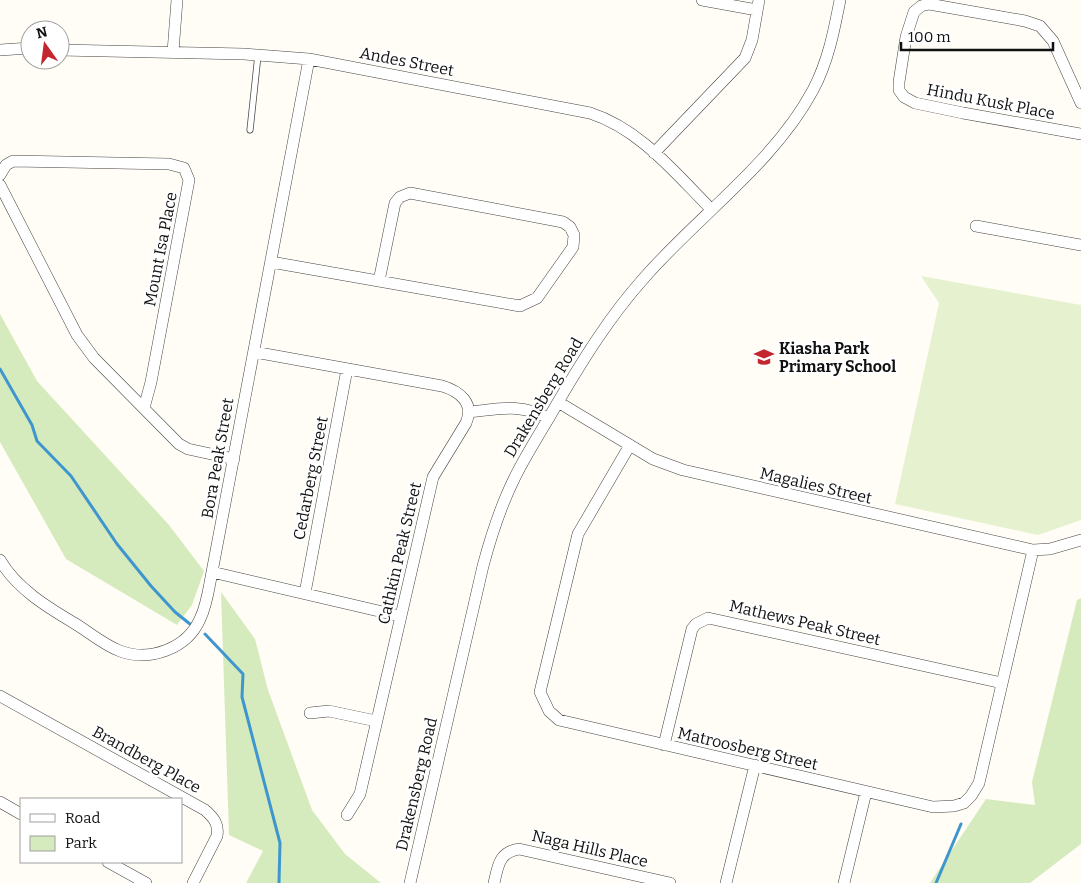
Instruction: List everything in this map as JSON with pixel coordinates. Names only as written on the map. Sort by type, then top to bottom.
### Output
[{"type":"street","points":[[173,52],[177,0]]},
{"type":"street","points":[[654,153],[745,58],[752,40],[758,5],[702,0]]},
{"type":"street","name":"Drakensberg Road","points":[[410,883],[493,531],[514,478],[586,354],[618,309],[645,276],[761,159],[803,108],[814,89],[831,44],[840,0]]},
{"type":"street","name":"Hindu Kusk Place","points":[[1081,103],[1053,41],[1036,24],[929,4],[921,6],[914,12],[906,36],[899,82],[899,90],[904,97],[915,103],[953,111],[1081,132]]},
{"type":"street","points":[[0,50],[20,49]]},
{"type":"street","name":"Andes Street","points":[[70,50],[258,55],[309,59],[590,113],[622,126],[654,153],[711,209]]},
{"type":"street","name":"Bora Peak Street","points":[[2,567],[47,606],[117,650],[132,655],[147,656],[177,644],[197,626],[204,609],[212,572],[309,59]]},
{"type":"street","name":"Mount Isa Place","points":[[0,175],[6,165],[13,161],[169,164],[180,166],[186,171],[189,180],[184,209],[151,382],[144,408]]},
{"type":"street","points":[[0,185],[77,335],[94,358],[179,444],[188,449],[234,459]]},
{"type":"street","points":[[271,262],[520,306],[537,298],[573,247],[574,235],[570,227],[563,222],[410,193],[400,197],[395,204],[379,281]]},
{"type":"street","points":[[976,226],[1081,245]]},
{"type":"street","points":[[254,352],[455,390],[466,402],[469,412],[517,408],[532,410],[549,418]]},
{"type":"street","name":"Cedarberg Street","points":[[305,593],[347,370]]},
{"type":"street","name":"Magalies Street","points":[[558,402],[653,459],[683,470],[1033,550],[1050,549],[1081,540]]},
{"type":"street","name":"Cathkin Peak Street","points":[[347,815],[360,794],[433,477],[466,423],[469,412]]},
{"type":"street","name":"Matroosberg Street","points":[[630,445],[578,534],[540,692],[549,711],[559,720],[933,807],[954,806],[964,803],[979,783],[1033,550]]},
{"type":"street","points":[[212,572],[400,616]]},
{"type":"street","name":"Mathews Peak Street","points":[[664,745],[692,629],[696,624],[708,618],[1002,683]]},
{"type":"street","name":"Brandberg Place","points":[[0,696],[205,810],[214,818],[218,830],[215,842],[193,883]]},
{"type":"street","points":[[310,713],[329,711],[376,721]]},
{"type":"street","points":[[726,883],[755,765]]},
{"type":"street","points":[[844,883],[866,792]]},
{"type":"street","points":[[0,802],[20,813]]},
{"type":"street","name":"Naga Hills Place","points":[[494,883],[502,857],[508,852],[519,849],[670,883]]},
{"type":"street","points":[[110,863],[146,883]]},
{"type":"lane","points":[[250,130],[258,55]]},
{"type":"green space","points":[[921,276],[1081,305],[1081,520],[1038,535],[895,504],[939,303]]},
{"type":"green space","points":[[0,314],[37,381],[169,525],[204,571],[192,605],[177,625],[66,559],[0,442]]},
{"type":"green space","points":[[221,592],[255,639],[268,690],[312,810],[345,854],[381,883],[246,883],[263,851],[229,835]]},
{"type":"green space","points":[[1081,598],[1081,844],[1030,883],[930,883],[986,799],[1035,805],[1032,782],[1077,600]]},
{"type":"waterway","points":[[0,369],[32,425],[37,441],[71,476],[117,544],[151,586],[175,612],[190,624]]},
{"type":"waterway","points":[[205,634],[243,674],[242,697],[280,843],[279,883]]},
{"type":"waterway","points":[[936,883],[961,824]]},
{"type":"place","name":"Kiasha Park Primary School","points":[[764,357]]}]
